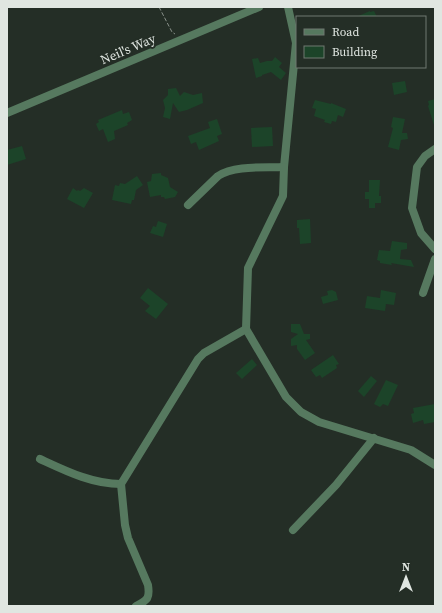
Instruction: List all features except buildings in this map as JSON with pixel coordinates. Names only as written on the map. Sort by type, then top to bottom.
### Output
[{"type":"street","name":"Neil's Way","points":[[7,113],[259,7]]},
{"type":"street","points":[[288,7],[296,43],[284,166],[283,196],[248,268],[246,329],[286,397],[301,412],[319,422],[411,450],[435,465]]},
{"type":"street","points":[[435,149],[425,156],[417,167],[412,208],[421,233],[435,249]]},
{"type":"street","points":[[188,205],[224,172],[239,169],[284,166]]},
{"type":"street","points":[[423,293],[435,259]]},
{"type":"street","points":[[136,606],[145,602],[149,591],[148,585],[128,538],[121,484],[198,360],[204,353],[246,329]]},
{"type":"street","points":[[293,530],[336,485],[374,438]]},
{"type":"street","points":[[40,459],[91,480],[107,484],[121,484]]},
{"type":"path","points":[[159,7],[172,32],[182,39]]}]
